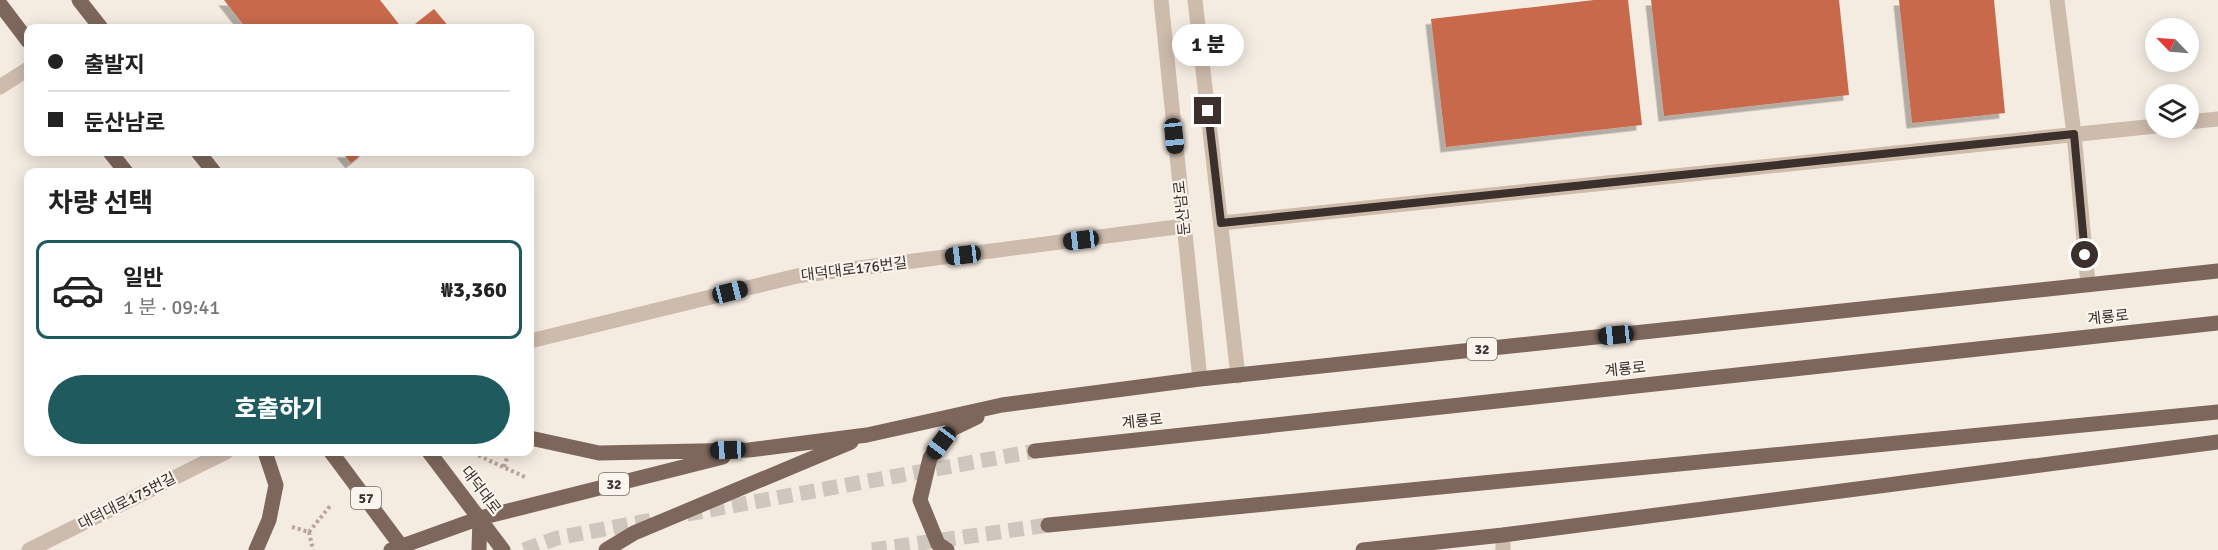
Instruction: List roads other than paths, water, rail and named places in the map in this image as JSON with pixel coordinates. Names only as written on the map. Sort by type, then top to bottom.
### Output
[{"type":"main road","points":[[86,3],[99,24]]},
{"type":"main road","points":[[0,4],[24,36]]},
{"type":"main road","points":[[113,156],[123,168]]},
{"type":"main road","points":[[201,156],[211,168]]},
{"type":"main road","name":"32","points":[[398,548],[480,518],[749,450],[867,435],[1002,405],[1200,379],[2218,271]]},
{"type":"main road","name":"계룡로","points":[[1035,451],[2218,323]]},
{"type":"main road","points":[[947,550],[938,544],[920,500],[930,458],[952,429],[1002,405]]},
{"type":"main road","points":[[1048,525],[2218,412]]},
{"type":"main road","points":[[606,550],[634,533],[867,435]]},
{"type":"main road","points":[[534,439],[599,453],[749,450]]},
{"type":"main road","points":[[1363,550],[1503,542],[2218,442]]},
{"type":"main road","points":[[256,550],[269,520],[276,485],[266,456]]},
{"type":"main road","name":"57","points":[[334,456],[398,548]]},
{"type":"main road","name":"대덕대로","points":[[432,456],[503,550]]},
{"type":"main road","points":[[479,550],[480,518]]},
{"type":"street","name":"둔산남로","points":[[1161,0],[1200,379]]},
{"type":"street","points":[[1195,0],[1238,376]]},
{"type":"street","points":[[2057,0],[2074,134],[2088,284]]},
{"type":"street","points":[[0,87],[24,72]]},
{"type":"street","points":[[2199,121],[2218,119]]},
{"type":"street","points":[[1221,223],[2145,127]]},
{"type":"street","name":"대덕대로176번길","points":[[534,340],[797,276],[1184,226]]},
{"type":"street","name":"대덕대로175번길","points":[[29,550],[218,456]]},
{"type":"tunnel","points":[[687,514],[1035,451]]},
{"type":"tunnel","points":[[524,550],[557,538],[658,519]]},
{"type":"tunnel","points":[[872,550],[1048,525]]}]
